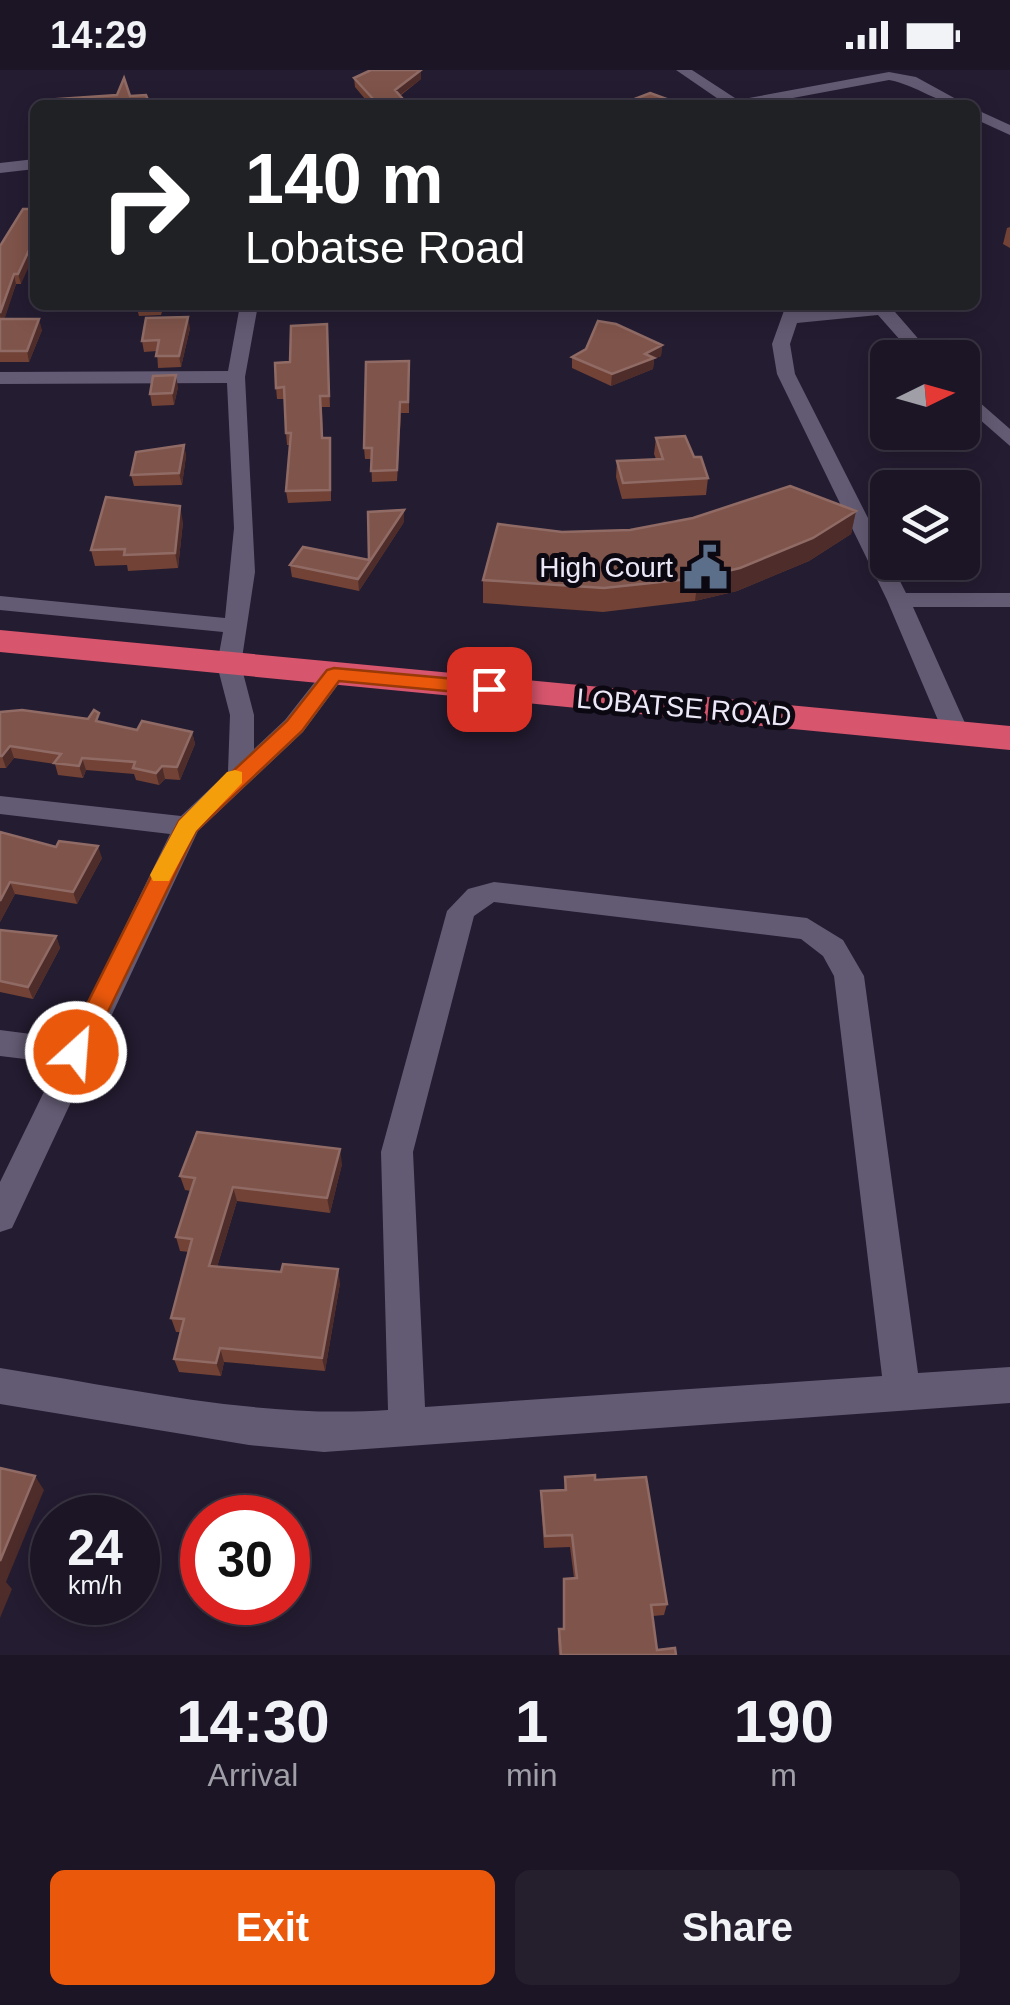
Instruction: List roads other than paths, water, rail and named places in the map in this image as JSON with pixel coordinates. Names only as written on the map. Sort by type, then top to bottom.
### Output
[{"type":"highway","name":"LOBATSE ROAD","points":[[0,642],[1010,738]]},
{"type":"street","points":[[682,70],[727,100]]},
{"type":"street","points":[[760,100],[900,74],[950,100]]},
{"type":"street","points":[[980,116],[1010,131]]},
{"type":"street","points":[[0,168],[30,165]]},
{"type":"street","points":[[241,772],[242,715],[229,665],[238,626],[246,528],[236,377],[249,310]]},
{"type":"street","points":[[828,310],[792,312],[782,344],[788,381],[898,600],[956,732]]},
{"type":"street","points":[[884,310],[910,340]]},
{"type":"street","points":[[0,378],[236,377]]},
{"type":"street","points":[[980,411],[1010,440]]},
{"type":"street","points":[[898,600],[1010,600]]},
{"type":"street","points":[[0,603],[238,626]]},
{"type":"street","points":[[0,1217],[187,826],[294,726],[334,674]]},
{"type":"street","points":[[0,805],[187,826]]},
{"type":"street","points":[[407,1427],[400,1134],[461,911],[478,896],[494,892],[807,928],[825,938],[841,956],[849,976],[902,1392]]},
{"type":"street","points":[[0,1043],[76,1052]]},
{"type":"street","points":[[0,1386],[292,1431],[407,1427],[1010,1386]]},
{"type":"place","name":"High Court","points":[[706,567]]}]
